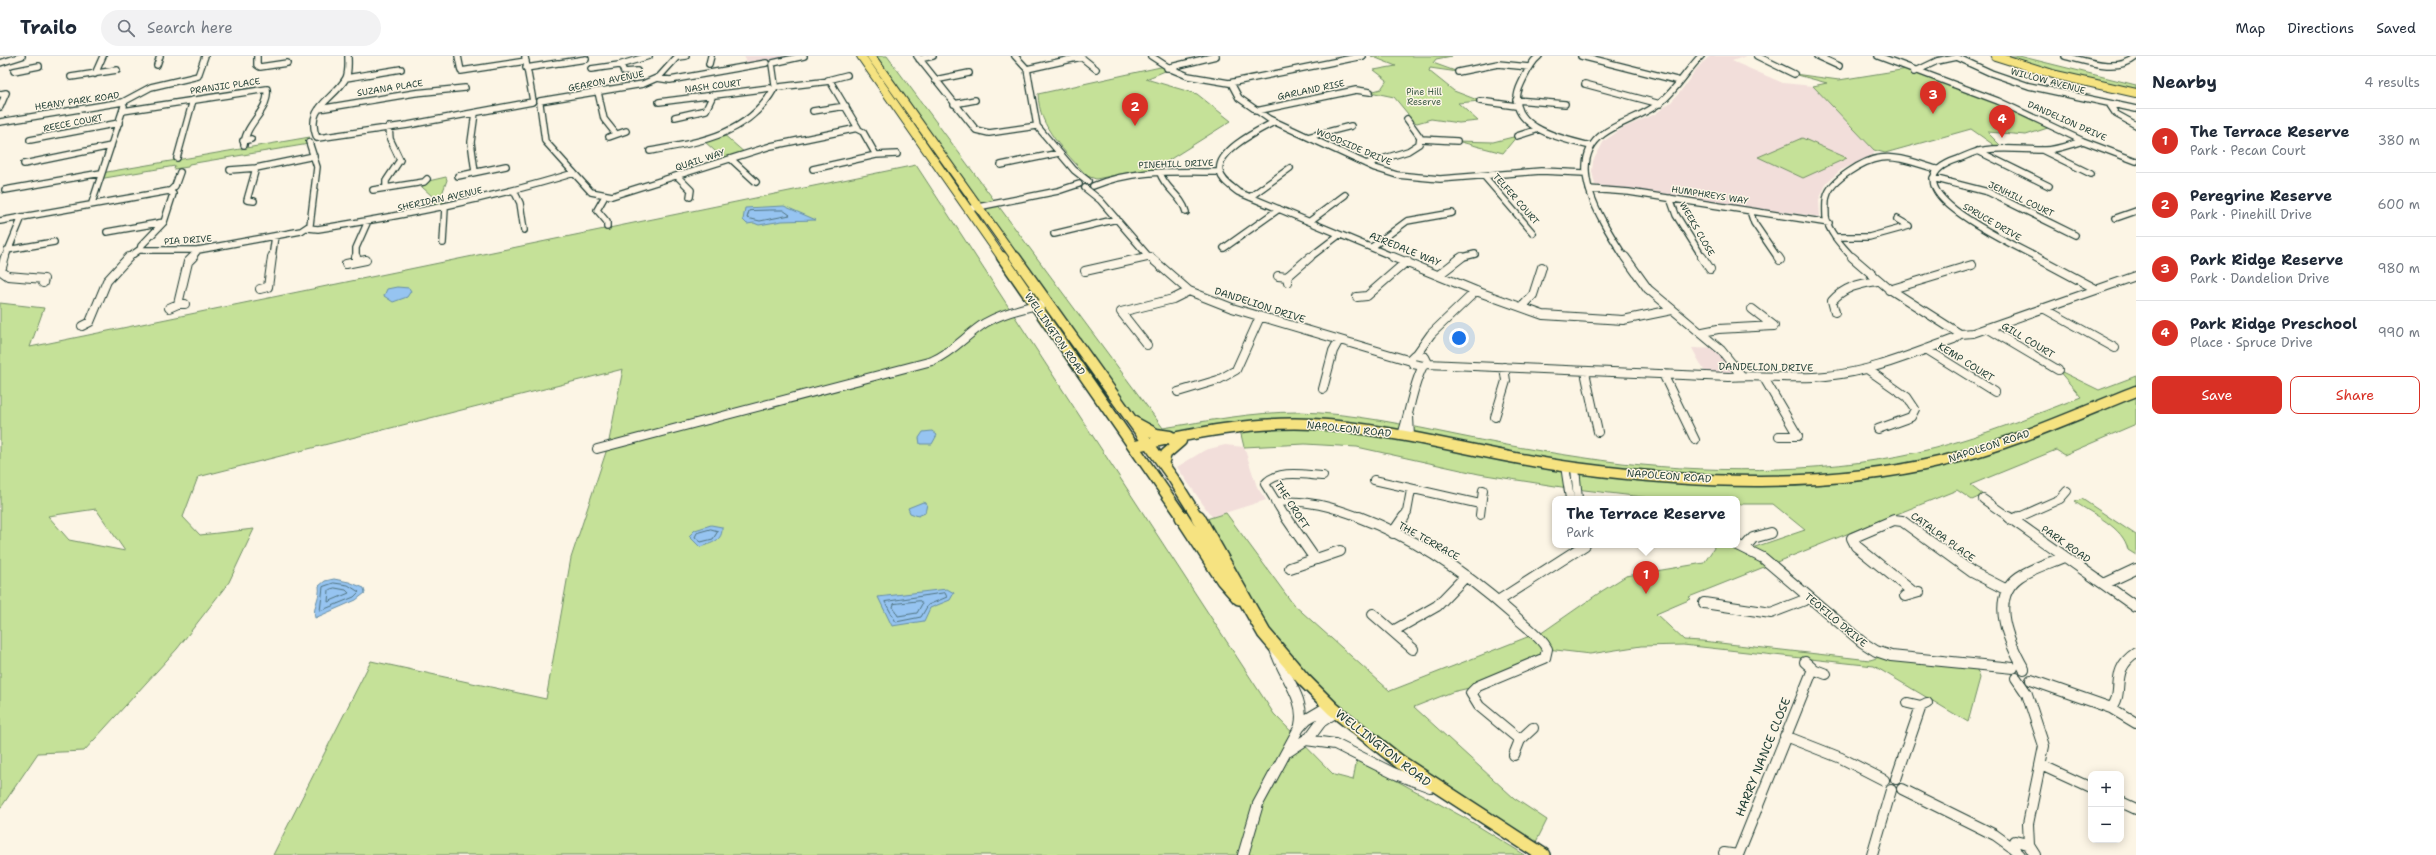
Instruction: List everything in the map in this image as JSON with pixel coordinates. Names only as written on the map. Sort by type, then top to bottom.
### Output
[{"type":"main road","name":"WELLINGTON ROAD","points":[[861,56],[1138,449],[1223,580],[1250,611]]},
{"type":"main road","name":"WELLINGTON ROAD","points":[[871,56],[1150,446],[1199,518],[1250,611],[1274,647],[1332,709],[1374,744],[1438,790],[1543,855]]},
{"type":"main road","points":[[1995,56],[2070,79],[2136,93]]},
{"type":"main road","points":[[2004,56],[2064,74],[2136,90]]},
{"type":"main road","name":"NAPOLEON ROAD","points":[[1138,449],[1193,434],[1249,425],[1286,424],[1349,427],[1406,436],[1570,467],[1720,480],[1802,479],[1866,474],[1929,464],[1975,453],[2136,391]]},
{"type":"main road","points":[[1132,421],[1156,434],[1177,439],[1166,454],[1162,464]]},
{"type":"street","points":[[0,63],[22,56]]},
{"type":"street","points":[[95,74],[103,56]]},
{"type":"street","points":[[158,65],[160,56]]},
{"type":"street","points":[[123,102],[132,93],[147,86],[199,76],[205,56]]},
{"type":"street","points":[[257,56],[256,64],[260,67],[286,64]]},
{"type":"street","points":[[308,228],[311,223],[317,167],[313,154],[314,128],[319,109],[346,78],[348,56]]},
{"type":"street","points":[[458,56],[460,69],[463,71],[526,59],[526,68],[545,141],[591,192],[605,196],[597,206],[597,212],[607,224],[614,220]]},
{"type":"street","points":[[526,68],[586,57],[591,72],[621,65],[649,56]]},
{"type":"street","points":[[657,78],[674,57],[693,56]]},
{"type":"street","points":[[709,64],[711,56]]},
{"type":"street","name":"GEARON AVENUE","points":[[475,113],[634,86],[657,78],[670,80],[804,56]]},
{"type":"street","points":[[918,57],[933,56]]},
{"type":"street","name":"DANDELION DRIVE","points":[[1015,56],[1026,69],[1037,126],[1074,170],[1091,184],[1100,200]]},
{"type":"street","points":[[1151,56],[1167,68],[1195,79],[1231,83],[1362,56]]},
{"type":"street","points":[[1167,68],[1216,56]]},
{"type":"street","points":[[1539,56],[1529,67],[1516,103],[1523,116],[1539,129],[1558,137],[1591,146]]},
{"type":"street","points":[[1581,56],[1680,81]]},
{"type":"street","points":[[1701,56],[1673,91],[1660,104],[1607,131],[1591,146],[1585,161],[1585,173],[1589,189],[1630,267],[1648,289],[1672,310],[1703,332],[1728,356],[1741,375]]},
{"type":"street","points":[[1757,56],[1794,74]]},
{"type":"street","points":[[1817,56],[1839,66]]},
{"type":"street","name":"DANDELION DRIVE","points":[[1878,56],[1914,72],[1991,99],[2084,141],[2136,161]]},
{"type":"street","points":[[2065,56],[2116,64],[2131,62],[2136,57]]},
{"type":"street","points":[[918,57],[974,129],[980,132],[995,133],[1037,126]]},
{"type":"street","name":"WILLOW AVENUE","points":[[1914,72],[1937,61],[1956,57],[2019,83],[2136,109]]},
{"type":"street","points":[[1026,69],[1080,58],[1096,69]]},
{"type":"street","points":[[8,60],[21,69]]},
{"type":"street","points":[[650,151],[702,139],[740,126],[762,109],[774,87],[773,71],[769,63]]},
{"type":"street","points":[[1458,72],[1498,64],[1529,67]]},
{"type":"street","points":[[621,65],[624,72],[638,71]]},
{"type":"street","points":[[14,71],[39,66]]},
{"type":"street","points":[[346,78],[401,69]]},
{"type":"street","points":[[71,77],[117,70]]},
{"type":"street","points":[[935,80],[969,73]]},
{"type":"street","points":[[774,87],[828,80],[847,75]]},
{"type":"street","points":[[828,80],[858,125],[857,129],[863,132],[876,155]]},
{"type":"street","name":"WOODSIDE DRIVE","points":[[1231,83],[1237,96],[1256,111],[1274,122],[1386,172],[1414,178],[1440,180],[1545,171],[1585,173]]},
{"type":"street","points":[[1585,84],[1660,104]]},
{"type":"street","name":"NASH COURT","points":[[657,102],[774,87]]},
{"type":"street","name":"SUZANA PLACE","points":[[319,109],[414,93],[465,88]]},
{"type":"street","name":"PRANJIC PLACE","points":[[124,111],[259,89],[268,90],[265,104],[244,136],[243,143],[251,139]]},
{"type":"street","name":"GARLAND RISE","points":[[1256,111],[1356,90],[1370,92]]},
{"type":"street","points":[[598,92],[604,119],[616,134]]},
{"type":"street","points":[[0,107],[6,93]]},
{"type":"street","points":[[674,119],[706,110],[713,95]]},
{"type":"street","points":[[171,154],[178,155],[193,100]]},
{"type":"street","points":[[954,104],[975,100]]},
{"type":"street","points":[[1480,101],[1565,104]]},
{"type":"street","name":"HEANY PARK ROAD","points":[[0,122],[123,102],[124,111],[92,203]]},
{"type":"street","points":[[2110,104],[2116,114],[2136,126]]},
{"type":"street","points":[[807,114],[813,110],[846,106]]},
{"type":"street","points":[[314,140],[475,113],[471,139],[475,172]]},
{"type":"street","points":[[1407,120],[1421,139]]},
{"type":"street","points":[[1219,172],[1220,161],[1225,154],[1274,122]]},
{"type":"street","name":"REECE COURT","points":[[28,140],[119,123]]},
{"type":"street","points":[[1308,138],[1318,133],[1351,126]]},
{"type":"street","points":[[386,187],[386,181],[400,160],[390,139],[389,127]]},
{"type":"street","name":"QUAIL WAY","points":[[605,196],[624,194],[771,146],[857,129]]},
{"type":"street","points":[[1516,136],[1539,129]]},
{"type":"street","points":[[609,137],[626,131]]},
{"type":"street","points":[[1421,139],[1457,141]]},
{"type":"street","points":[[1366,164],[1381,157],[1411,149],[1419,144],[1421,139]]},
{"type":"street","points":[[1933,178],[1936,169],[1948,160],[1978,151],[2002,148],[2041,150],[2057,148],[2084,141]]},
{"type":"street","points":[[22,164],[111,146]]},
{"type":"street","points":[[2041,150],[2091,174]]},
{"type":"street","points":[[1978,151],[2049,186]]},
{"type":"street","points":[[1001,165],[1059,153]]},
{"type":"street","points":[[230,170],[256,168],[313,154]]},
{"type":"street","points":[[811,170],[876,155],[897,154]]},
{"type":"street","points":[[1936,169],[1886,154],[1855,167],[1836,181],[1828,194],[1826,204],[1829,223],[1835,238],[1854,262],[1889,290],[1960,334]]},
{"type":"street","points":[[731,159],[753,183],[763,182]]},
{"type":"street","points":[[458,176],[506,166]]},
{"type":"street","points":[[247,200],[256,168]]},
{"type":"street","points":[[1250,197],[1290,168]]},
{"type":"street","name":"DANDELION DRIVE","points":[[1074,170],[1082,186],[1100,200],[1162,270],[1189,291],[1260,317],[1380,352],[1449,364],[1585,372],[1596,370],[1729,377],[1741,375],[1764,378],[1820,377],[1867,369],[1954,339],[1960,334],[1987,328],[2090,292],[2094,288],[2105,287],[2136,276]]},
{"type":"street","points":[[0,221],[92,203],[170,192],[175,186],[180,172]]},
{"type":"street","name":"PINEHILL DRIVE","points":[[1082,186],[1137,174],[1219,172]]},
{"type":"street","name":"AIREDALE WAY","points":[[1219,172],[1231,187],[1250,197],[1310,221],[1339,235],[1440,274],[1476,291],[1522,307],[1560,318],[1616,320],[1633,320],[1672,310]]},
{"type":"street","points":[[4,191],[102,173]]},
{"type":"street","name":"SHERIDAN AVENUE","points":[[308,228],[318,229],[445,208],[514,191],[574,173]]},
{"type":"street","points":[[1160,173],[1164,184],[1185,206],[1186,212]]},
{"type":"street","name":"TELFER COURT","points":[[1484,176],[1533,233]]},
{"type":"street","points":[[678,177],[691,190],[690,197]]},
{"type":"street","name":"JENHILL COURT","points":[[1933,178],[1988,192],[2075,235]]},
{"type":"street","name":"SPRUCE DRIVE","points":[[1933,178],[1935,188],[1941,198],[1963,217],[2094,288]]},
{"type":"street","points":[[373,190],[425,182]]},
{"type":"street","points":[[969,211],[1082,186]]},
{"type":"street","name":"HUMPHREYS WAY","points":[[1589,189],[1621,191],[1829,223]]},
{"type":"street","points":[[514,191],[520,203],[524,230]]},
{"type":"street","name":"PIA DRIVE","points":[[139,250],[164,222],[173,194],[170,192]]},
{"type":"street","points":[[1310,221],[1345,195]]},
{"type":"street","name":"WEEKS CLOSE","points":[[1670,198],[1676,215],[1710,269]]},
{"type":"street","points":[[240,202],[247,200],[254,201]]},
{"type":"street","points":[[443,243],[441,232],[445,217],[445,208]]},
{"type":"street","points":[[1224,248],[1279,209]]},
{"type":"street","points":[[1750,210],[1756,226],[1780,260]]},
{"type":"street","points":[[2116,218],[2136,211]]},
{"type":"street","points":[[1372,247],[1406,221],[1450,216]]},
{"type":"street","points":[[22,217],[0,268],[2,273],[12,276],[46,279]]},
{"type":"street","points":[[1054,234],[1117,219]]},
{"type":"street","points":[[1835,238],[1869,237],[1909,226],[1897,219]]},
{"type":"street","points":[[356,261],[356,248],[368,221]]},
{"type":"street","points":[[107,232],[164,222]]},
{"type":"street","name":"PIA DRIVE","points":[[139,250],[198,250],[276,236],[308,228]]},
{"type":"street","points":[[1278,276],[1287,279],[1299,265],[1307,261],[1311,256],[1339,235]]},
{"type":"street","points":[[260,289],[272,286],[276,236]]},
{"type":"street","points":[[7,250],[55,242]]},
{"type":"street","points":[[82,326],[94,322],[105,280],[129,256],[139,250]]},
{"type":"street","points":[[178,304],[188,262],[198,250]]},
{"type":"street","points":[[1440,274],[1465,252],[1475,254]]},
{"type":"street","points":[[1085,272],[1149,256]]},
{"type":"street","points":[[346,264],[366,260]]},
{"type":"street","points":[[1360,299],[1407,261]]},
{"type":"street","points":[[1889,290],[1972,265]]},
{"type":"street","points":[[1522,307],[1533,295],[1542,267]]},
{"type":"street","points":[[1835,312],[1832,301],[1841,292],[1853,286],[1877,281]]},
{"type":"street","points":[[1147,345],[1121,312],[1176,298],[1189,291]]},
{"type":"street","points":[[1406,436],[1411,425],[1409,416],[1423,344],[1431,334],[1476,291]]},
{"type":"street","points":[[1002,316],[1034,303],[1048,303]]},
{"type":"street","points":[[597,449],[932,361],[954,351],[985,323],[1034,303]]},
{"type":"street","points":[[169,308],[178,304],[186,304]]},
{"type":"street","points":[[1703,332],[1718,329],[1774,326],[1752,308]]},
{"type":"street","points":[[2043,308],[2115,348]]},
{"type":"street","points":[[1178,392],[1218,380],[1236,370],[1260,317]]},
{"type":"street","name":"GILL COURT","points":[[1987,328],[2058,370]]},
{"type":"street","points":[[1322,389],[1334,349],[1339,340]]},
{"type":"street","name":"KEMP COURT","points":[[1926,349],[1995,392]]},
{"type":"street","points":[[1495,417],[1506,381],[1504,367]]},
{"type":"street","points":[[1867,369],[1907,397],[1916,409],[1914,414],[1908,418],[1878,429]]},
{"type":"street","points":[[1585,372],[1598,432]]},
{"type":"street","points":[[1663,374],[1695,440]]},
{"type":"street","points":[[1764,378],[1798,436],[1779,436]]},
{"type":"street","points":[[1570,467],[1570,496]]},
{"type":"street","points":[[1570,467],[1577,496]]},
{"type":"street","name":"THE CROFT","points":[[1315,559],[1275,502],[1265,484],[1269,479],[1281,476],[1311,473],[1323,476]]},
{"type":"street","points":[[1374,480],[1411,490],[1480,504]]},
{"type":"street","points":[[1393,533],[1407,512],[1411,490]]},
{"type":"street","points":[[1480,515],[1480,504],[1483,490]]},
{"type":"street","points":[[2012,520],[2060,500],[2067,491]]},
{"type":"street","name":"THE TERRACE","points":[[1275,502],[1290,499],[1321,505],[1349,513],[1393,533],[1442,559],[1466,576],[1498,601],[1535,634],[1547,649],[1548,654],[1543,660],[1478,686],[1471,693],[1479,706],[1520,740]]},
{"type":"street","name":"PARK ROAD","points":[[1982,500],[2136,607]]},
{"type":"street","name":"CATALPA PLACE","points":[[1912,593],[1856,546],[1852,538],[1894,520],[1902,521],[1972,572],[2007,590]]},
{"type":"street","points":[[1741,546],[1753,538],[1771,533]]},
{"type":"street","name":"TEOFILO DRIVE","points":[[1741,546],[1763,558],[1862,642],[1881,653],[1997,668],[2021,674],[2098,706],[2111,708],[2136,723]]},
{"type":"street","points":[[1498,601],[1580,548]]},
{"type":"street","points":[[1290,568],[1340,550]]},
{"type":"street","points":[[1785,736],[1814,750],[1834,755],[1884,780],[1885,785],[1897,789],[2024,850],[2044,746],[2014,654],[2003,614],[2003,605],[2007,590],[2022,575],[2064,557]]},
{"type":"street","points":[[2104,584],[2136,569]]},
{"type":"street","points":[[1393,631],[1437,606],[1454,586],[1466,576]]},
{"type":"street","points":[[1702,602],[1721,607],[1771,613],[1810,598]]},
{"type":"street","points":[[1373,614],[1413,649]]},
{"type":"street","points":[[1243,855],[1258,804],[1267,784],[1286,754],[1302,719],[1300,703],[1282,670],[1274,647]]},
{"type":"street","points":[[2111,708],[2116,704],[2121,667],[2126,659],[2136,653]]},
{"type":"street","points":[[1805,662],[1813,669],[1826,674]]},
{"type":"street","name":"HARRY NANCE CLOSE","points":[[1724,853],[1738,855],[1813,669]]},
{"type":"street","points":[[1896,779],[1924,705],[1908,703]]},
{"type":"street","points":[[1299,728],[1307,719],[1332,709]]},
{"type":"street","points":[[1286,754],[1306,740],[1332,709]]},
{"type":"street","points":[[1514,755],[1520,740],[1533,728]]},
{"type":"street","points":[[1306,740],[1319,740],[1339,746],[1380,767],[1438,790]]},
{"type":"street","points":[[2041,765],[2088,787]]},
{"type":"street","points":[[1872,855],[1897,789],[1901,783],[1896,779],[1887,777],[1884,780]]},
{"type":"street","points":[[2124,803],[2136,809]]},
{"type":"shaded area","points":[[744,56],[792,56],[748,64]]},
{"type":"shaded area","points":[[1710,56],[1746,56],[1732,61],[1783,83],[1813,86],[1874,150],[1874,154],[1841,170],[1827,182],[1819,200],[1820,217],[1595,185],[1592,171],[1593,161],[1604,141],[1623,128],[1655,114],[1671,102],[1698,67]]},
{"type":"shaded area","points":[[1692,348],[1721,349],[1741,375],[1707,376]]},
{"type":"shaded area","points":[[1225,445],[1244,447],[1257,487],[1266,500],[1212,517],[1177,467],[1205,450]]},
{"type":"green space","points":[[871,56],[887,56],[997,204],[979,207]]},
{"type":"green space","name":"Pine Hill Reserve","points":[[1371,56],[1452,56],[1436,59],[1433,63],[1458,72],[1430,68],[1429,71],[1454,91],[1480,101],[1458,103],[1478,121],[1459,123],[1431,119],[1417,123],[1407,119],[1408,114],[1394,97],[1370,92],[1381,89],[1387,80],[1374,70],[1396,66]]},
{"type":"green space","points":[[2004,56],[2019,56],[2136,85],[2136,90],[2064,74]]},
{"type":"green space","points":[[1165,66],[1170,69],[1146,79],[1197,94],[1231,121],[1169,160],[1171,170],[1137,171],[1096,179],[1087,176],[1062,148],[1048,129],[1039,107],[1038,94]]},
{"type":"green space","points":[[1907,69],[1966,89],[2054,126],[2026,135],[1987,132],[2003,148],[1998,148],[1971,129],[1885,153],[1874,150],[1813,86],[1827,83],[1794,74],[1839,80]]},
{"type":"green space","points":[[722,133],[746,154],[726,161],[704,141]]},
{"type":"green space","points":[[1517,136],[1503,153],[1457,141],[1493,142]]},
{"type":"green space","points":[[310,137],[307,140],[309,144],[189,164],[188,167],[174,169],[175,166],[99,179],[101,173]]},
{"type":"green space","points":[[1802,138],[1847,158],[1803,178],[1758,157]]},
{"type":"green space","points":[[916,165],[1274,714],[1334,775],[1353,780],[1357,759],[1465,818],[1525,855],[273,855],[371,661],[546,699],[571,558],[608,446],[623,369],[198,477],[183,517],[200,535],[254,529],[229,582],[177,649],[84,751],[38,753],[0,809],[0,303],[44,308],[30,347]],"holes":[[[96,509],[125,551],[69,540],[48,516]]]},
{"type":"green space","points":[[446,177],[447,180],[442,194],[448,207],[433,210],[432,196],[422,187],[424,182]]},
{"type":"green space","points":[[997,204],[1163,428],[1230,417],[1281,412],[1319,413],[1379,420],[1521,448],[1622,463],[1660,467],[1739,470],[1820,467],[1898,456],[1954,443],[2027,418],[2081,397],[2058,370],[2099,390],[2136,376],[2136,424],[2064,455],[2056,450],[1970,485],[1983,495],[1972,500],[1957,490],[1689,597],[1691,599],[1656,614],[1684,640],[1870,660],[1886,655],[1975,665],[1980,678],[1968,722],[1874,666],[1683,645],[1641,646],[1590,654],[1547,649],[1547,654],[1478,686],[1452,692],[1414,707],[1514,798],[1547,820],[1533,848],[1404,766],[1274,647],[1200,521],[1226,513],[1293,604],[1390,691],[1535,634],[1540,634],[1626,576],[1704,563],[1714,548],[1740,548],[1740,546],[1749,549],[1805,530],[1773,504],[1740,504],[1740,496],[1634,496],[1576,489],[1575,468],[1566,466],[1568,488],[1479,474],[1357,447],[1305,444],[1244,447],[1239,426],[1174,436],[1132,421],[981,210]]},
{"type":"green space","points":[[2082,499],[2136,535],[2136,555],[2128,550],[2120,534],[2114,528],[2075,502]]},
{"type":"water","points":[[784,206],[816,220],[782,221],[759,225],[754,223],[747,224],[743,220],[745,208]]},
{"type":"water","points":[[397,287],[409,288],[411,291],[407,297],[393,302],[384,296],[387,289]]},
{"type":"water","points":[[932,431],[937,435],[932,444],[920,444],[919,438],[923,432]]},
{"type":"water","points":[[923,502],[927,504],[925,513],[918,516],[910,513],[908,508]]},
{"type":"water","points":[[711,525],[722,527],[721,535],[712,543],[700,547],[689,536],[695,530]]},
{"type":"water","points":[[334,579],[349,582],[364,588],[365,593],[356,600],[315,618],[314,614],[319,594],[319,586],[325,581]]},
{"type":"water","points":[[947,589],[954,593],[950,600],[930,608],[924,621],[892,626],[878,597]]},
{"type":"place","name":"Park Ridge Reserve","points":[[1933,114]]},
{"type":"place","name":"Peregrine Reserve","points":[[1135,126]]},
{"type":"place","name":"Park Ridge Preschool","points":[[2002,138]]},
{"type":"place","name":"The Terrace Reserve","points":[[1646,594]]}]
